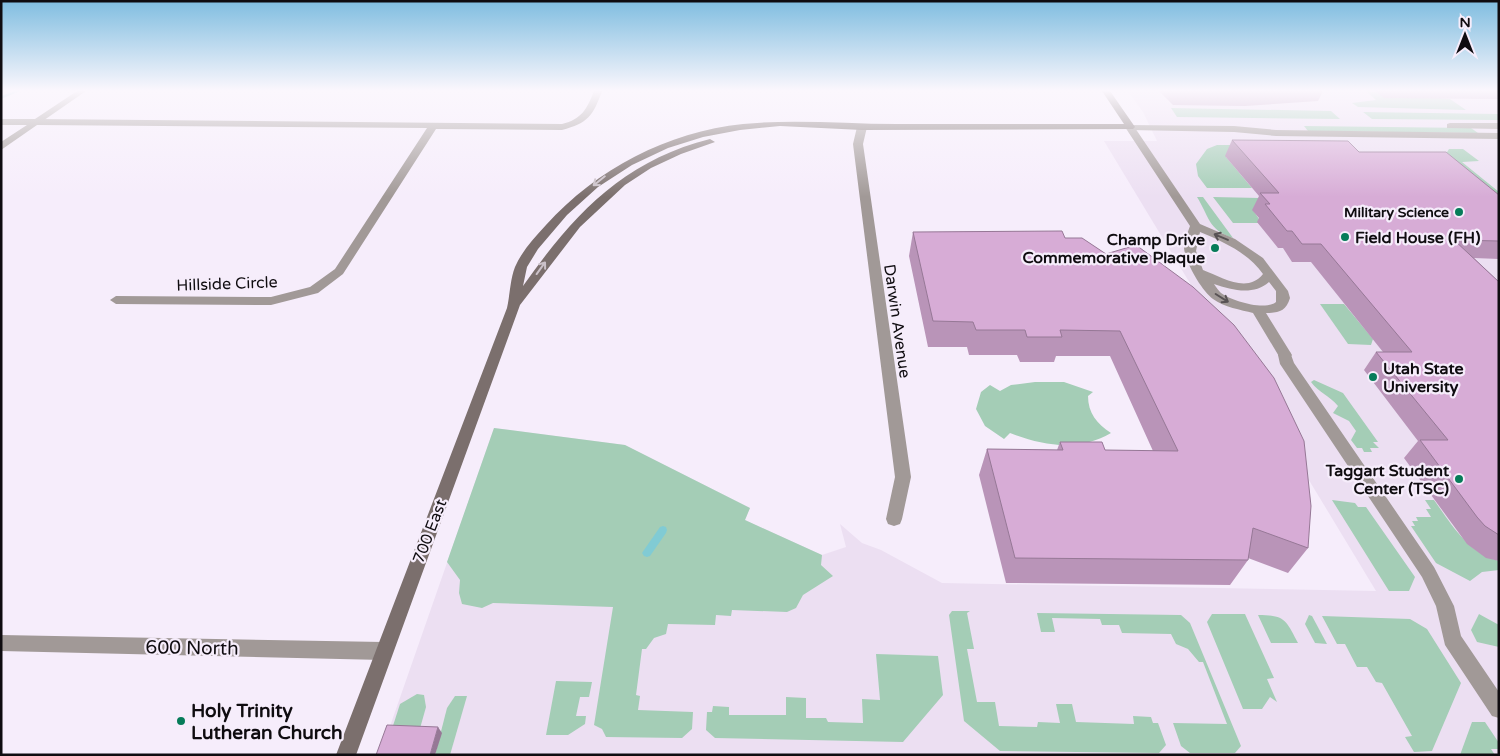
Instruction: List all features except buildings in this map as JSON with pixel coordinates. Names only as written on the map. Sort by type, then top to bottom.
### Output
[{"type":"main road","name":"700 East","points":[[346,755],[513,308],[521,266],[548,229],[577,199],[608,174],[640,155],[690,137],[730,129],[772,126]]},
{"type":"main road","name":"700 East","points":[[855,126],[862,127]]},
{"type":"main road","points":[[862,127],[1130,127]]},
{"type":"main road","name":"700 East","points":[[513,308],[568,232],[593,204],[653,162],[696,145],[732,137],[778,132],[827,132],[862,127]]},
{"type":"street","points":[[1,147],[31,126]]},
{"type":"street","name":"Hillside Circle","points":[[116,300],[271,302],[314,290],[339,272],[433,126]]},
{"type":"street","points":[[469,126],[565,126]]},
{"type":"street","points":[[1234,129],[1255,126]]},
{"type":"street","name":"Darwin Avenue","points":[[862,127],[858,150],[902,477],[894,519]]},
{"type":"street","points":[[1130,127],[1234,129],[1276,133],[1499,136]]},
{"type":"street","points":[[1130,127],[1196,226],[1237,245],[1259,260],[1284,298],[1282,304],[1276,309],[1258,310],[1228,302],[1217,296],[1198,272],[1190,252],[1190,243],[1196,226]]},
{"type":"street","points":[[1198,272],[1219,282],[1245,287],[1262,283],[1270,274]]},
{"type":"street","points":[[1258,310],[1285,354],[1288,364],[1428,572],[1445,606],[1452,639],[1499,709]]},
{"type":"street","name":"600 North","points":[[1,643],[384,651]]},
{"type":"shaded area","name":"Utah State University","points":[[1150,126],[1499,126],[1499,755],[380,755],[494,428],[625,445],[750,508],[745,520],[822,555],[846,547],[840,524],[862,543],[881,550],[942,583],[1376,591],[1104,141],[1157,141]]},
{"type":"green space","points":[[1304,126],[1471,128],[1478,133],[1308,131]]},
{"type":"green space","points":[[1217,145],[1260,145],[1275,157],[1226,157],[1252,188],[1207,188],[1198,176],[1196,164],[1207,149]]},
{"type":"green space","points":[[1449,149],[1463,149],[1479,161],[1462,162],[1499,192],[1499,209],[1444,157]]},
{"type":"green space","points":[[1197,197],[1203,197],[1233,238],[1214,227]]},
{"type":"green space","points":[[1213,197],[1260,198],[1271,210],[1253,210],[1261,222],[1233,223]]},
{"type":"green space","points":[[1320,304],[1344,304],[1373,339],[1371,345],[1348,344]]},
{"type":"green space","points":[[1314,380],[1343,393],[1378,442],[1373,442],[1379,448],[1370,448],[1372,452],[1364,452],[1362,448],[1357,448],[1351,440],[1356,431],[1349,421],[1333,413],[1338,406],[1314,386],[1311,382]]},
{"type":"green space","points":[[1035,382],[1064,382],[1093,392],[1088,396],[1088,402],[1094,418],[1111,433],[1086,443],[1061,445],[1035,441],[1010,433],[1004,439],[985,426],[976,409],[981,392],[990,385],[1000,391],[1011,385]]},
{"type":"green space","points":[[494,428],[625,445],[750,508],[745,520],[822,555],[821,565],[833,576],[803,595],[796,608],[787,612],[732,610],[731,616],[716,615],[715,625],[668,624],[666,634],[654,638],[646,649],[642,649],[636,695],[640,696],[638,710],[693,712],[692,729],[682,738],[606,737],[602,729],[594,725],[613,607],[493,603],[482,608],[462,604],[459,593],[460,580],[447,562]]},
{"type":"green space","points":[[1332,500],[1355,503],[1358,507],[1366,507],[1415,577],[1409,591],[1389,591]]},
{"type":"green space","points":[[1425,500],[1434,500],[1454,528],[1469,544],[1488,557],[1499,561],[1499,570],[1482,572],[1470,581],[1436,563],[1411,526],[1415,526],[1412,521],[1418,521],[1416,517],[1431,517],[1426,509],[1431,509]]},
{"type":"green space","points":[[952,611],[970,611],[967,613],[974,649],[967,649],[977,702],[995,702],[999,726],[1037,727],[1038,722],[1060,723],[1056,704],[1072,704],[1076,722],[1134,724],[1133,716],[1151,717],[1153,723],[1158,723],[1166,745],[1159,753],[1000,751],[964,721],[949,615]]},
{"type":"green space","points":[[1037,613],[1181,615],[1190,623],[1241,746],[1235,753],[1190,753],[1181,746],[1173,723],[1227,724],[1203,662],[1199,662],[1188,649],[1176,644],[1171,634],[1122,633],[1119,625],[1102,625],[1100,619],[1052,618],[1055,632],[1041,632]]},
{"type":"green space","points":[[1212,614],[1245,614],[1274,678],[1267,679],[1277,702],[1270,697],[1262,709],[1243,709],[1207,622]]},
{"type":"green space","points":[[1479,614],[1499,625],[1499,647],[1477,642],[1471,630]]},
{"type":"green space","points":[[1258,615],[1274,616],[1284,620],[1298,643],[1271,643]]},
{"type":"green space","points":[[1309,615],[1312,616],[1327,644],[1315,643],[1305,624]]},
{"type":"green space","points":[[1322,616],[1410,619],[1427,629],[1461,683],[1432,751],[1414,752],[1405,737],[1412,736],[1382,683],[1376,682],[1367,667],[1357,667],[1345,644],[1337,644]]},
{"type":"green space","points":[[876,654],[938,656],[943,695],[903,742],[715,738],[706,730],[707,712],[712,712],[713,706],[729,707],[729,715],[786,715],[786,697],[806,698],[806,718],[826,718],[828,722],[863,723],[862,699],[880,700]]},
{"type":"green space","points":[[556,681],[592,682],[589,697],[580,697],[576,716],[586,716],[585,724],[568,735],[546,735]]},
{"type":"green space","points":[[417,694],[424,695],[426,707],[419,732],[391,732],[400,704]]},
{"type":"green space","points":[[455,696],[467,696],[450,755],[435,755],[447,708]]},
{"type":"green space","points":[[1472,722],[1485,722],[1499,743],[1499,749],[1491,749],[1495,755],[1460,755]]},
{"type":"waterway","points":[[647,553],[663,530]]},
{"type":"place","name":"Military Science","points":[[1459,212]]},
{"type":"place","name":"Field House (FH)","points":[[1345,237]]},
{"type":"place","name":"Champ Drive Commemorative Plaque","points":[[1215,248]]},
{"type":"place","name":"Utah State University","points":[[1373,377]]},
{"type":"place","name":"Taggart Student Center (TSC)","points":[[1459,479]]},
{"type":"place","name":"Holy Trinity Lutheran Church","points":[[181,721]]}]
